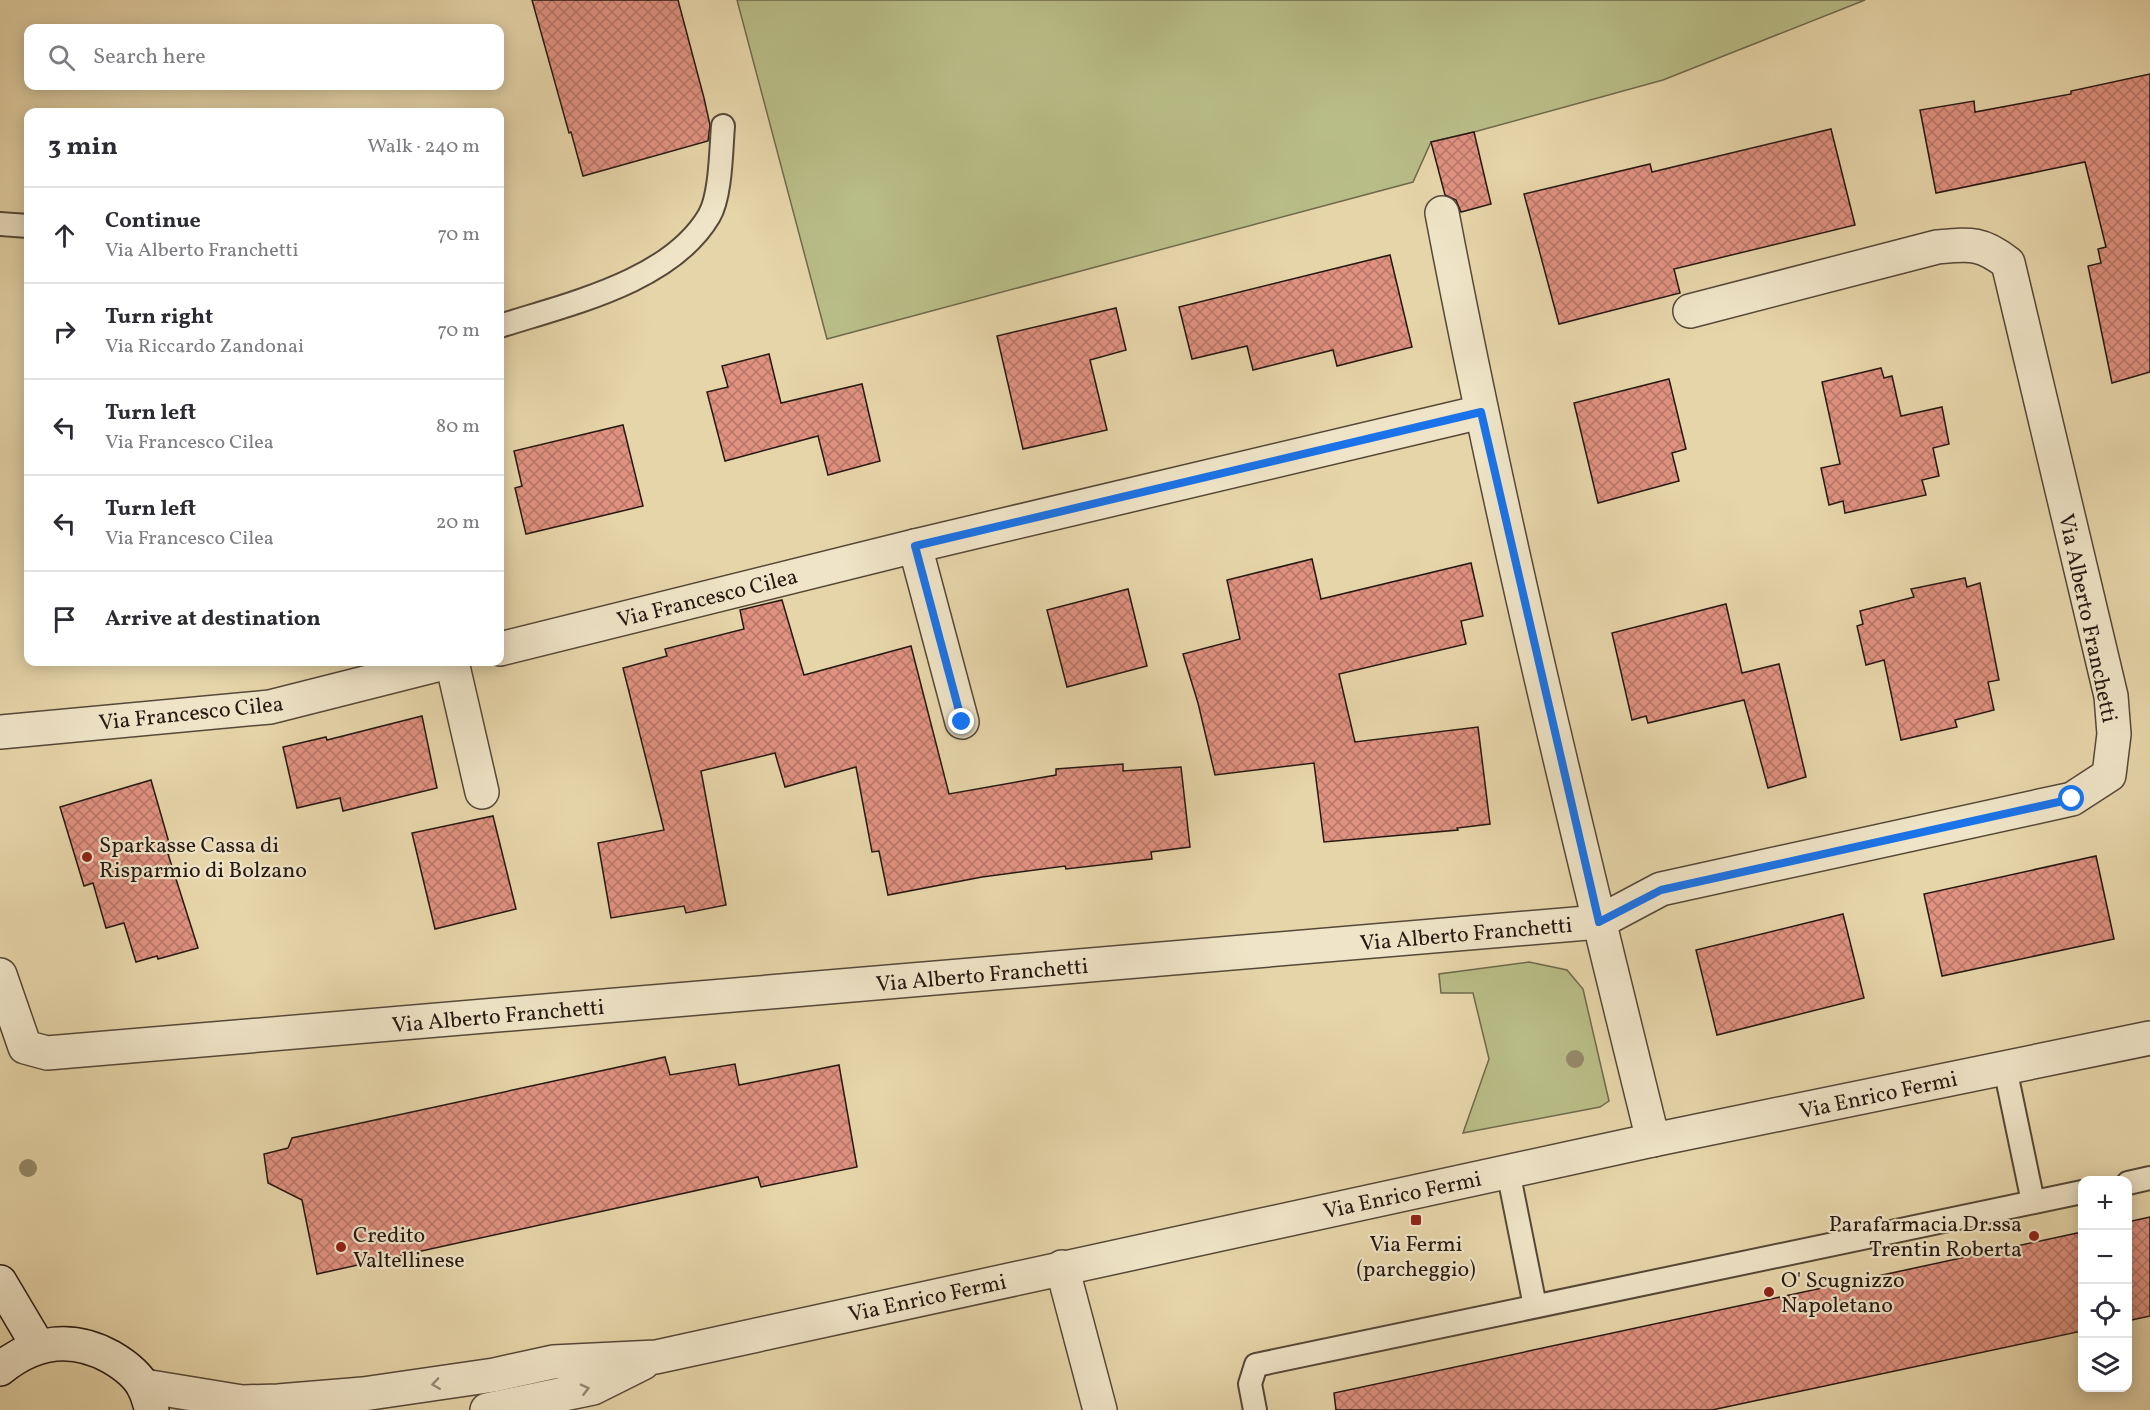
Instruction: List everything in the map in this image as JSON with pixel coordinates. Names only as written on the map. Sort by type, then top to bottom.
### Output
[{"type":"street","points":[[1442,213],[1481,412],[1599,922],[1653,1140]]},
{"type":"street","name":"Via Alberto Franchetti","points":[[0,975],[25,1047],[47,1053],[1599,922],[1661,890],[2072,799],[2109,775],[2114,734],[2111,696],[2008,263],[1990,250],[1966,245],[1937,248],[1690,311]]},
{"type":"street","name":"Via Francesco Cilea","points":[[504,648],[915,546],[1481,412]]},
{"type":"street","points":[[915,546],[962,722]]},
{"type":"street","name":"Via Francesco Cilea","points":[[0,732],[270,707],[434,666]]},
{"type":"street","name":"Via Francesco Cilea","points":[[451,666],[482,792]]},
{"type":"street","name":"Via Enrico Fermi","points":[[148,1398],[242,1402],[278,1401],[363,1394],[494,1376],[553,1362],[656,1357],[1653,1140],[2150,1038]]},
{"type":"street","points":[[1062,1267],[1100,1410]]},
{"type":"street","points":[[0,1282],[38,1346]]},
{"type":"street","points":[[0,1369],[15,1357],[38,1346],[68,1343],[97,1349],[124,1364],[148,1398]]},
{"type":"street","name":"Via Enrico Fermi","points":[[487,1410],[593,1388],[656,1357]]},
{"type":"lane","points":[[504,325],[626,284],[684,248],[710,214],[719,177],[723,126]]},
{"type":"lane","points":[[0,224],[24,226]]},
{"type":"lane","points":[[2005,1068],[2033,1202]]},
{"type":"lane","points":[[1508,1171],[1535,1306]]},
{"type":"lane","points":[[2132,1182],[2150,1178]]},
{"type":"lane","points":[[1255,1410],[1250,1384],[1256,1365],[2078,1193]]},
{"type":"green space","points":[[737,0],[1865,0],[1663,80],[1431,142],[1413,182],[827,339]]},
{"type":"green space","points":[[1529,962],[1567,970],[1583,989],[1609,1101],[1600,1107],[1463,1133],[1489,1059],[1473,993],[1441,993],[1439,974]]},
{"type":"building","points":[[532,0],[678,0],[710,125],[708,141],[583,176]]},
{"type":"building","points":[[2150,74],[2150,372],[2112,383],[2088,266],[2101,263],[2098,249],[2106,247],[2085,162],[1936,193],[1920,110],[1974,101],[1975,112],[2071,94],[2071,91]]},
{"type":"building","points":[[1831,129],[1855,225],[1674,269],[1680,293],[1559,324],[1524,194],[1650,164],[1652,172]]},
{"type":"building","points":[[1474,132],[1491,204],[1461,212],[1456,200],[1445,195],[1431,142]]},
{"type":"building","points":[[1390,255],[1412,347],[1337,366],[1333,350],[1253,370],[1247,346],[1192,359],[1179,307]]},
{"type":"building","points":[[1116,308],[1126,350],[1090,360],[1107,430],[1023,449],[997,336]]},
{"type":"building","points":[[769,354],[781,403],[862,384],[880,461],[828,475],[818,436],[725,461],[707,392],[728,387],[722,366]]},
{"type":"building","points":[[1881,368],[1884,378],[1892,376],[1901,416],[1942,407],[1949,444],[1933,448],[1939,476],[1922,480],[1926,495],[1845,513],[1843,501],[1829,505],[1821,468],[1840,464],[1822,382]]},
{"type":"building","points":[[1669,379],[1686,449],[1672,453],[1679,481],[1598,503],[1574,403]]},
{"type":"building","points":[[623,425],[643,506],[526,534],[515,488],[522,486],[514,451]]},
{"type":"building","points":[[1312,559],[1321,599],[1471,563],[1483,616],[1461,621],[1466,644],[1339,674],[1355,742],[1478,727],[1490,824],[1457,828],[1458,830],[1324,842],[1314,763],[1215,775],[1198,703],[1183,654],[1240,639],[1227,580]]},
{"type":"building","points":[[1965,578],[1967,587],[1980,583],[1999,680],[1988,682],[1994,710],[1955,720],[1957,727],[1901,740],[1884,660],[1866,665],[1857,626],[1863,624],[1860,611],[1914,597],[1911,589]]},
{"type":"building","points":[[1128,589],[1147,666],[1067,687],[1047,610]]},
{"type":"building","points":[[782,600],[804,675],[911,646],[949,794],[1056,775],[1056,769],[1123,764],[1123,771],[1181,767],[1190,847],[1151,852],[1152,859],[1066,869],[1065,866],[982,877],[888,895],[879,851],[872,852],[856,767],[785,787],[775,753],[701,771],[726,905],[686,913],[684,906],[611,918],[598,843],[664,830],[623,668],[667,656],[665,649],[744,629],[740,610]]},
{"type":"building","points":[[1726,604],[1742,673],[1779,664],[1806,777],[1768,788],[1744,700],[1648,723],[1646,716],[1632,720],[1612,633]]},
{"type":"building","points":[[422,716],[437,788],[343,811],[340,798],[297,808],[283,747],[326,737],[327,740]]},
{"type":"building","points":[[151,780],[172,853],[168,854],[198,948],[158,959],[157,956],[136,962],[124,923],[106,928],[93,883],[84,886],[60,807]]},
{"type":"building","points":[[493,816],[516,909],[435,929],[412,833]]},
{"type":"building","points":[[2096,856],[2114,939],[1942,976],[1924,894]]},
{"type":"building","points":[[1843,914],[1864,998],[1717,1035],[1696,950]]},
{"type":"building","points":[[665,1057],[670,1075],[735,1064],[739,1085],[839,1065],[857,1167],[761,1187],[758,1177],[317,1274],[302,1200],[268,1183],[264,1154],[288,1148],[292,1138]]},
{"type":"building","points":[[2150,1217],[2150,1316],[2132,1320],[2132,1230],[2132,1221]]},
{"type":"building","points":[[2078,1233],[2078,1332],[1712,1410],[1336,1410],[1334,1393]]},
{"type":"place","name":"Sparkasse Cassa di Risparmio di Bolzano","points":[[87,857]]},
{"type":"place","name":"Via Fermi (parcheggio)","points":[[1416,1220]]},
{"type":"place","name":"Parafarmacia Dr.ssa Trentin Roberta","points":[[2034,1236]]},
{"type":"place","name":"Credito Valtellinese","points":[[341,1247]]},
{"type":"place","name":"O' Scugnizzo Napoletano","points":[[1769,1292]]},
{"type":"route","points":[[962,722],[915,546],[1481,412],[1599,922],[1661,890],[2072,799]]}]
